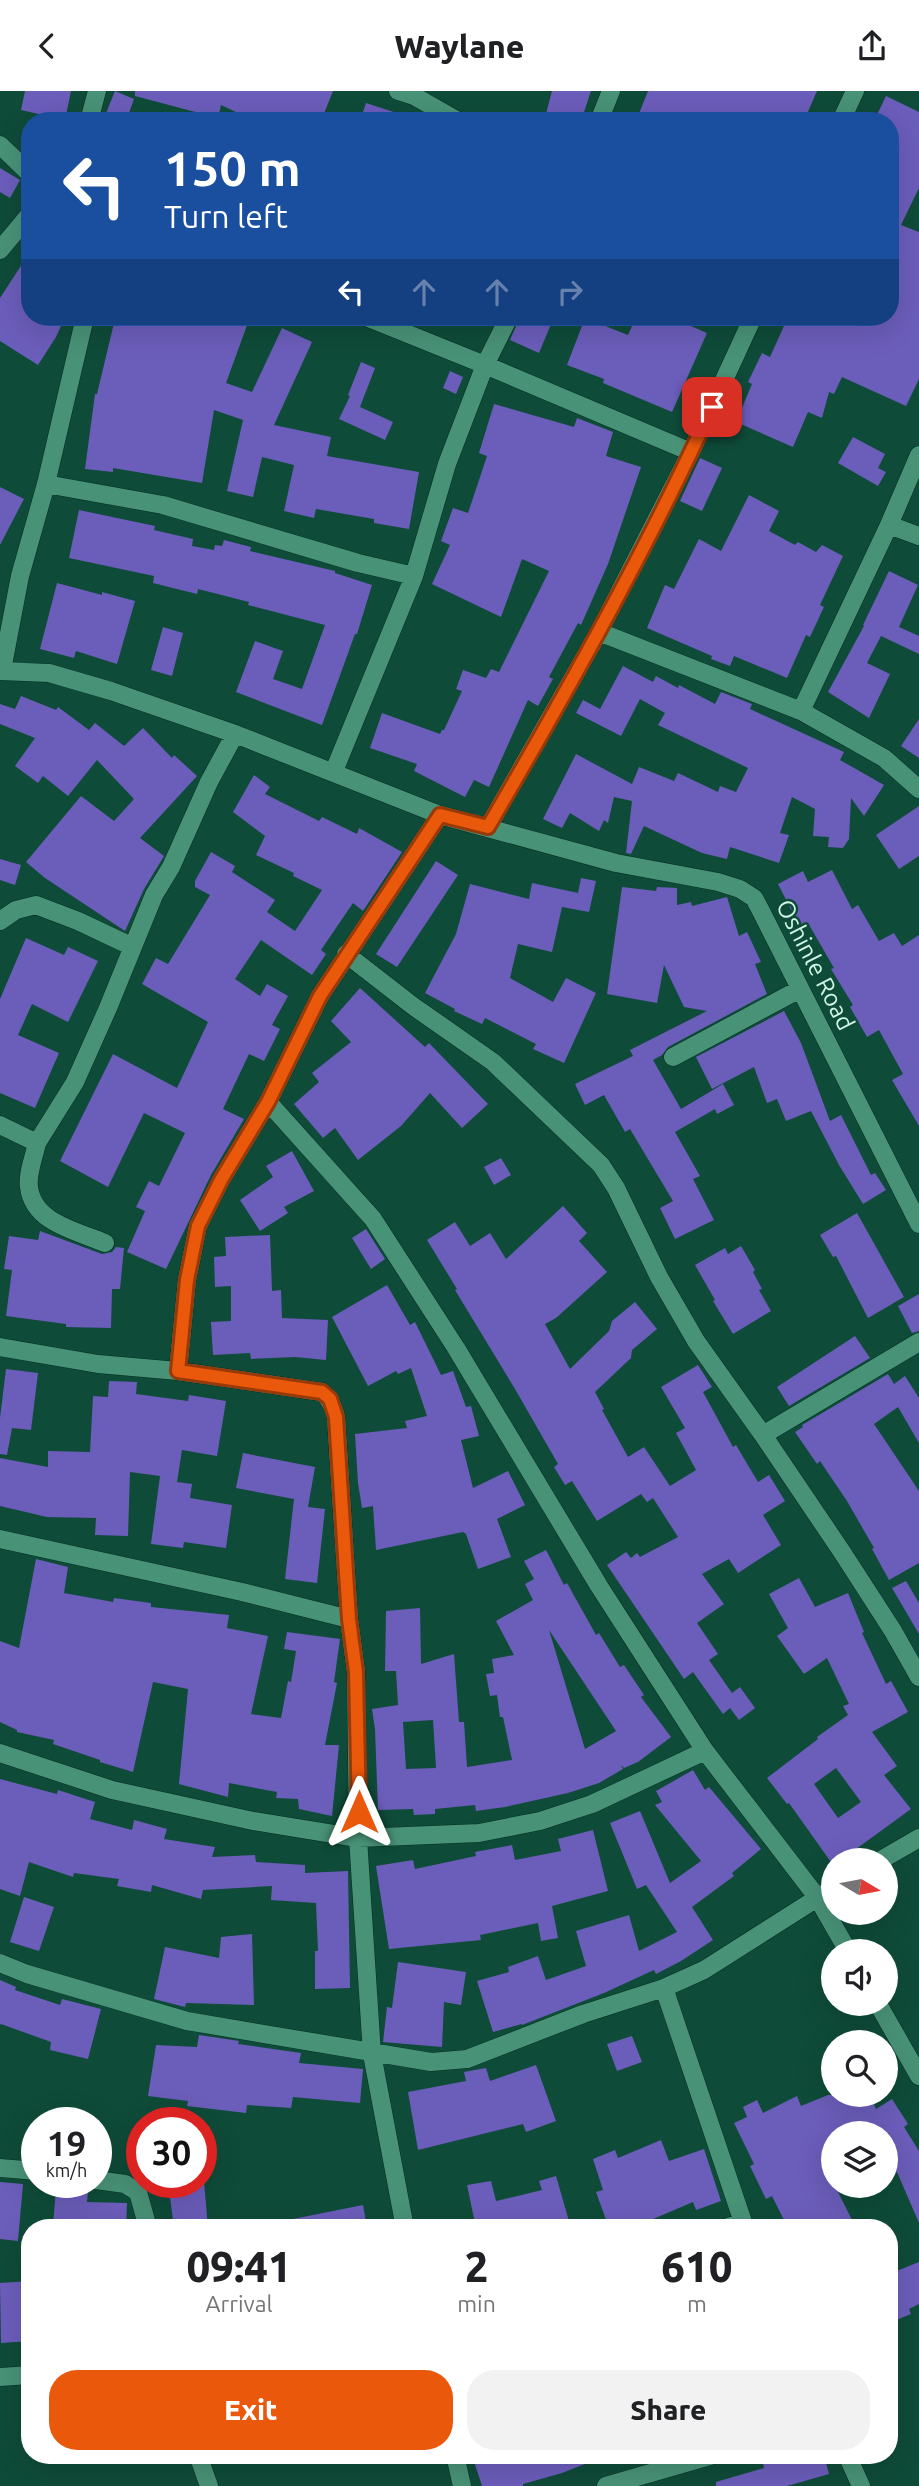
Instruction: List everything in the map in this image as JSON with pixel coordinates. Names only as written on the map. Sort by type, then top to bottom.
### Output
[{"type":"street","points":[[91,112],[97,91]]},
{"type":"street","points":[[603,112],[611,91]]},
{"type":"street","points":[[845,112],[855,91]]},
{"type":"street","points":[[409,93],[442,112]]},
{"type":"street","points":[[0,145],[21,165]]},
{"type":"street","points":[[0,250],[21,225]]},
{"type":"street","points":[[1,670],[20,576],[46,484],[83,326]]},
{"type":"street","points":[[388,326],[691,452]]},
{"type":"street","points":[[334,771],[414,576],[447,464],[485,365],[504,326]]},
{"type":"street","points":[[488,827],[600,632],[691,452],[749,326]]},
{"type":"street","points":[[801,711],[919,454]]},
{"type":"street","points":[[46,484],[163,505],[358,563],[414,576]]},
{"type":"street","points":[[889,524],[919,536]]},
{"type":"street","points":[[600,632],[801,711],[884,758],[919,789]]},
{"type":"street","name":"Oshinle Road","points":[[1,670],[49,673],[111,691],[334,771],[440,815],[616,863],[718,882],[740,889],[754,898],[919,1224]]},
{"type":"street","points":[[105,1243],[54,1222],[33,1207],[28,1185],[37,1143],[75,1082],[154,895],[171,867],[209,782],[235,734]]},
{"type":"street","points":[[178,1371],[187,1280],[198,1226],[221,1180],[268,1102],[320,996],[440,815]]},
{"type":"street","points":[[0,921],[16,910],[36,905],[133,947]]},
{"type":"street","points":[[346,954],[413,1006],[494,1062],[601,1165],[616,1188],[659,1277],[696,1341],[763,1434],[893,1631],[919,1677]]},
{"type":"street","points":[[673,1057],[800,989]]},
{"type":"street","points":[[268,1102],[373,1219],[456,1348],[598,1587],[705,1751],[821,1887]]},
{"type":"street","points":[[0,1125],[37,1143]]},
{"type":"street","points":[[763,1434],[919,1342]]},
{"type":"street","points":[[0,1347],[97,1364],[178,1371],[322,1392],[330,1399],[336,1417],[349,1619],[356,1672],[358,1838],[372,2054],[403,2219]]},
{"type":"street","points":[[0,1539],[242,1592],[349,1619]]},
{"type":"street","points":[[0,1753],[112,1790],[253,1821],[358,1838],[479,1833],[540,1821],[592,1804],[705,1751]]},
{"type":"street","points":[[898,1850],[919,1838]]},
{"type":"street","points":[[0,1963],[27,1974],[187,2021],[372,2054],[431,2062],[467,2059],[583,2014],[664,1989],[704,1970],[821,1895]]},
{"type":"street","points":[[664,1989],[736,2219]]},
{"type":"street","points":[[884,2016],[919,2076]]},
{"type":"street","points":[[0,2168],[21,2170]]},
{"type":"street","points":[[112,2183],[125,2185],[138,2192],[146,2219]]},
{"type":"street","points":[[0,2377],[21,2376]]},
{"type":"street","points":[[201,2464],[209,2486]]},
{"type":"street","points":[[457,2464],[462,2486]]},
{"type":"street","points":[[606,2486],[682,2464]]},
{"type":"street","points":[[851,2464],[861,2486]]},
{"type":"building","points":[[25,91],[71,91],[67,112],[21,110]]},
{"type":"building","points":[[115,91],[134,99],[129,112],[107,112]]},
{"type":"building","points":[[135,91],[333,91],[325,112],[236,112],[221,105],[219,112],[195,112],[135,96]]},
{"type":"building","points":[[552,91],[591,91],[584,112],[546,112]]},
{"type":"building","points":[[648,91],[817,91],[808,112],[640,112]]},
{"type":"building","points":[[886,96],[919,112],[919,188],[901,225],[919,232],[919,379],[906,406],[842,377],[834,394],[829,392],[822,418],[808,412],[793,447],[736,422],[752,384],[748,382],[762,353],[770,357],[784,326],[899,326],[899,112],[878,112]]},
{"type":"building","points":[[366,103],[394,112],[363,112]]},
{"type":"building","points":[[0,168],[20,180],[10,198],[0,192]]},
{"type":"building","points":[[21,266],[21,326],[61,326],[38,365],[0,341],[0,298]]},
{"type":"building","points":[[113,326],[247,326],[226,383],[252,392],[282,328],[312,342],[274,425],[331,437],[327,456],[419,472],[409,529],[374,523],[374,519],[316,509],[314,518],[284,511],[294,465],[262,457],[253,497],[227,491],[243,420],[214,410],[202,483],[113,468],[113,472],[85,469],[97,394]]},
{"type":"building","points":[[516,326],[550,326],[539,353],[510,340]]},
{"type":"building","points":[[582,326],[605,326],[628,335],[632,326],[691,326],[707,333],[672,412],[603,383],[604,379],[567,365]]},
{"type":"building","points":[[361,362],[375,368],[360,407],[393,422],[385,440],[339,419]]},
{"type":"building","points":[[450,371],[463,377],[456,394],[443,388]]},
{"type":"building","points":[[494,404],[574,427],[577,418],[613,432],[606,456],[641,467],[608,564],[581,625],[578,623],[549,677],[553,679],[538,706],[528,700],[489,787],[474,780],[465,797],[414,771],[417,764],[370,748],[382,713],[440,734],[462,691],[456,689],[463,670],[486,678],[491,669],[499,672],[549,571],[522,559],[501,617],[432,584],[450,545],[441,541],[453,508],[468,513],[487,456],[479,453]]},
{"type":"building","points":[[853,437],[885,454],[878,468],[886,472],[878,486],[838,463]]},
{"type":"building","points":[[700,458],[722,468],[702,511],[680,501]]},
{"type":"building","points":[[0,487],[24,499],[0,545]]},
{"type":"building","points":[[749,495],[779,511],[769,531],[795,545],[798,542],[816,552],[822,545],[843,556],[820,605],[824,607],[810,637],[806,635],[787,678],[734,656],[730,666],[647,628],[665,585],[674,589],[699,539],[721,551]]},
{"type":"building","points":[[79,510],[155,526],[154,530],[193,539],[192,546],[214,550],[215,545],[222,546],[224,540],[251,547],[250,551],[335,571],[372,585],[357,634],[322,725],[236,692],[255,641],[283,651],[273,679],[302,689],[325,625],[198,589],[197,594],[153,583],[154,576],[69,558]]},
{"type":"building","points":[[889,571],[918,585],[899,627],[919,636],[919,654],[881,636],[867,663],[890,674],[869,718],[828,692],[864,626]]},
{"type":"building","points":[[57,583],[135,601],[117,664],[76,651],[74,658],[40,649]]},
{"type":"building","points":[[163,627],[183,633],[172,676],[151,670]]},
{"type":"building","points":[[623,666],[653,682],[656,676],[678,688],[679,685],[715,704],[721,692],[752,704],[750,709],[844,752],[840,760],[884,785],[864,816],[851,798],[849,839],[843,848],[828,847],[829,837],[813,836],[815,809],[792,797],[780,833],[789,835],[779,863],[730,847],[727,859],[702,853],[644,826],[631,854],[626,853],[632,801],[614,797],[608,823],[604,820],[599,831],[570,813],[562,828],[543,819],[576,754],[632,784],[639,767],[674,781],[678,773],[718,792],[720,786],[736,792],[748,768],[658,725],[665,713],[640,699],[621,736],[576,713],[583,700],[600,709]]},
{"type":"building","points":[[21,696],[56,710],[58,707],[89,730],[95,723],[124,746],[143,728],[172,758],[174,755],[197,776],[140,838],[164,856],[144,889],[125,931],[45,878],[26,862],[81,796],[114,821],[134,799],[97,760],[68,796],[43,776],[38,783],[15,766],[35,738],[0,724],[0,704],[15,709]]},
{"type":"building","points":[[919,719],[919,758],[901,746]]},
{"type":"building","points":[[254,775],[270,787],[265,794],[319,821],[322,817],[357,834],[359,828],[402,852],[363,911],[353,903],[321,950],[326,954],[312,975],[261,940],[235,979],[260,996],[267,984],[288,996],[272,1025],[280,1029],[264,1061],[249,1054],[223,1109],[244,1119],[211,1175],[166,1269],[127,1252],[145,1211],[136,1207],[149,1181],[159,1186],[185,1133],[144,1113],[108,1187],[60,1161],[113,1054],[177,1088],[208,1022],[142,984],[156,958],[168,964],[210,895],[195,887],[195,881],[211,852],[235,866],[232,872],[275,900],[267,912],[295,931],[322,890],[256,855],[265,836],[233,812]]},
{"type":"building","points":[[919,806],[919,856],[899,869],[876,835]]},
{"type":"building","points":[[0,859],[21,865],[15,885],[0,880]]},
{"type":"building","points":[[436,861],[458,875],[397,967],[376,954]]},
{"type":"building","points":[[832,870],[852,909],[858,905],[879,941],[894,933],[902,946],[919,935],[919,1126],[892,1080],[903,1074],[879,1030],[867,1037],[850,1007],[853,1005],[831,969],[834,968],[808,923],[800,927],[778,884],[803,871],[808,882]]},
{"type":"building","points":[[581,878],[596,881],[589,912],[562,907],[552,952],[518,944],[510,978],[553,1002],[566,978],[596,993],[564,1063],[533,1049],[536,1044],[485,1018],[482,1024],[425,993],[456,934],[470,884],[529,899],[532,883],[578,893]]},
{"type":"building","points":[[622,887],[656,891],[657,887],[677,888],[677,905],[691,902],[692,906],[727,897],[739,936],[747,932],[761,962],[755,964],[767,994],[668,1047],[662,1055],[653,1060],[681,1109],[723,1084],[734,1105],[717,1114],[715,1109],[675,1132],[700,1176],[693,1179],[714,1220],[675,1239],[660,1208],[673,1201],[630,1129],[625,1132],[604,1095],[585,1105],[575,1084],[633,1056],[630,1050],[707,1011],[684,1007],[664,965],[657,1003],[607,994]]},
{"type":"building","points":[[26,938],[64,955],[68,947],[98,961],[68,1022],[32,1004],[18,1035],[59,1053],[35,1108],[0,1093],[0,999]]},
{"type":"building","points":[[360,988],[425,1047],[429,1043],[488,1104],[462,1128],[430,1093],[401,1126],[358,1160],[335,1128],[323,1138],[294,1104],[319,1082],[312,1073],[351,1042],[331,1021]]},
{"type":"building","points":[[784,1011],[801,1043],[830,1121],[841,1115],[871,1175],[875,1173],[886,1190],[863,1204],[811,1111],[786,1121],[777,1099],[767,1103],[754,1067],[712,1089],[696,1057]]},
{"type":"building","points":[[292,1151],[314,1191],[284,1207],[288,1213],[260,1231],[240,1200],[273,1177],[266,1166]]},
{"type":"building","points":[[501,1158],[511,1175],[494,1185],[484,1167]]},
{"type":"building","points":[[563,1206],[587,1233],[579,1241],[607,1272],[556,1318],[545,1324],[570,1369],[609,1331],[612,1321],[635,1302],[657,1329],[632,1350],[631,1358],[595,1392],[628,1457],[644,1447],[670,1486],[696,1470],[676,1433],[685,1428],[661,1387],[698,1365],[712,1387],[703,1392],[733,1447],[736,1445],[758,1482],[769,1475],[785,1501],[763,1515],[781,1545],[738,1573],[729,1559],[702,1574],[724,1604],[697,1623],[718,1654],[709,1660],[732,1693],[740,1687],[755,1708],[739,1720],[730,1708],[723,1714],[693,1672],[684,1679],[607,1565],[626,1552],[631,1558],[637,1553],[640,1557],[678,1537],[653,1498],[647,1502],[641,1494],[597,1521],[572,1481],[565,1485],[554,1467],[558,1464],[427,1240],[455,1222],[470,1246],[490,1233],[506,1259]]},
{"type":"building","points":[[857,1213],[904,1297],[868,1318],[836,1256],[833,1257],[820,1235]]},
{"type":"building","points":[[366,1229],[385,1259],[371,1269],[352,1238]]},
{"type":"building","points":[[40,1231],[102,1254],[112,1252],[116,1247],[124,1248],[120,1289],[112,1289],[111,1328],[66,1327],[66,1324],[6,1316],[12,1270],[4,1269],[9,1236],[38,1240]]},
{"type":"building","points":[[270,1235],[272,1291],[281,1290],[282,1318],[328,1320],[326,1360],[295,1357],[251,1359],[250,1353],[213,1355],[211,1322],[231,1321],[231,1286],[215,1287],[214,1257],[226,1256],[225,1237]]},
{"type":"building","points":[[741,1246],[755,1270],[753,1272],[762,1289],[759,1290],[771,1311],[733,1334],[695,1265],[725,1248],[728,1254]]},
{"type":"building","points":[[387,1285],[410,1325],[415,1322],[441,1375],[453,1371],[466,1407],[471,1406],[479,1436],[461,1440],[473,1488],[508,1471],[525,1505],[497,1519],[511,1557],[478,1569],[463,1532],[376,1550],[373,1506],[362,1508],[355,1434],[407,1428],[405,1421],[427,1416],[411,1368],[398,1374],[396,1371],[368,1386],[332,1317]]},
{"type":"building","points":[[919,1294],[919,1331],[912,1333],[898,1306]]},
{"type":"building","points":[[855,1336],[870,1358],[789,1406],[777,1387]]},
{"type":"building","points":[[6,1369],[38,1373],[31,1430],[12,1428],[7,1455],[0,1454],[0,1418]]},
{"type":"building","points":[[888,1374],[894,1384],[905,1376],[919,1398],[919,1443],[898,1407],[874,1424],[919,1491],[919,1563],[889,1580],[847,1501],[820,1461],[817,1464],[795,1432],[803,1427],[802,1425]]},
{"type":"building","points":[[109,1381],[137,1382],[136,1394],[188,1401],[189,1395],[226,1401],[217,1456],[182,1450],[177,1482],[192,1484],[190,1498],[232,1505],[226,1548],[184,1542],[183,1548],[151,1544],[160,1476],[130,1472],[128,1536],[95,1535],[96,1518],[47,1517],[0,1506],[0,1458],[48,1467],[48,1451],[90,1452],[93,1396],[108,1397]]},
{"type":"building","points":[[243,1453],[315,1467],[308,1507],[325,1509],[317,1583],[285,1579],[294,1499],[236,1488]]},
{"type":"building","points":[[546,1550],[564,1585],[567,1583],[596,1635],[599,1633],[620,1667],[624,1665],[644,1695],[641,1697],[671,1737],[638,1762],[624,1768],[621,1765],[623,1769],[599,1783],[568,1793],[476,1811],[475,1805],[435,1809],[435,1814],[414,1815],[413,1809],[378,1810],[372,1709],[398,1705],[396,1671],[385,1671],[386,1611],[420,1608],[421,1664],[454,1654],[459,1722],[464,1722],[467,1767],[512,1760],[497,1695],[490,1696],[486,1674],[494,1673],[492,1659],[514,1655],[496,1621],[533,1600],[525,1584],[534,1579],[524,1561]],"holes":[[[549,1630],[616,1731],[585,1749]],[[433,1720],[436,1768],[406,1769],[403,1722]]]},
{"type":"building","points":[[36,1559],[68,1567],[64,1593],[113,1602],[114,1598],[151,1603],[151,1607],[229,1615],[227,1628],[268,1636],[251,1714],[281,1718],[296,1651],[284,1649],[287,1632],[340,1639],[334,1682],[337,1683],[325,1745],[339,1745],[332,1816],[299,1809],[298,1799],[276,1798],[277,1792],[229,1783],[228,1797],[179,1784],[188,1689],[153,1682],[133,1772],[53,1744],[54,1740],[17,1732],[0,1722],[0,1641],[19,1648]]},
{"type":"building","points":[[799,1578],[815,1607],[848,1593],[864,1632],[862,1633],[886,1684],[891,1681],[908,1712],[872,1732],[897,1766],[884,1775],[911,1809],[857,1848],[821,1848],[789,1803],[787,1804],[767,1778],[848,1715],[843,1706],[849,1704],[827,1658],[804,1674],[777,1636],[788,1628],[769,1594]],"holes":[[[836,1768],[861,1802],[838,1818],[814,1784]]]},
{"type":"building","points":[[906,1581],[919,1603],[919,1634],[892,1588]]},
{"type":"building","points":[[693,1770],[705,1790],[709,1787],[761,1849],[732,1873],[734,1876],[692,1907],[713,1940],[656,1974],[654,1970],[522,2025],[493,2032],[477,1981],[509,1972],[508,1967],[538,1956],[546,1980],[586,1966],[576,1931],[629,1915],[639,1951],[677,1932],[646,1885],[637,1889],[610,1823],[640,1811],[670,1883],[701,1861],[655,1805],[662,1802],[656,1791]]},
{"type":"building","points":[[0,1779],[57,1794],[58,1790],[95,1802],[90,1819],[132,1830],[134,1820],[167,1829],[164,1839],[215,1847],[212,1857],[255,1855],[256,1862],[305,1865],[305,1873],[348,1871],[350,1988],[315,1989],[315,1951],[318,1951],[316,1903],[271,1900],[272,1886],[203,1890],[201,1899],[152,1885],[151,1892],[117,1886],[119,1879],[74,1873],[73,1877],[29,1862],[20,1896],[0,1889]]},
{"type":"building","points":[[593,1830],[608,1891],[552,1906],[558,1938],[541,1941],[538,1923],[480,1935],[481,1940],[389,1949],[376,1866],[413,1860],[415,1869],[512,1845],[515,1860],[561,1851],[558,1839]]},
{"type":"building","points":[[24,1897],[54,1907],[39,1951],[10,1942]]},
{"type":"building","points":[[252,1934],[254,2005],[186,2003],[185,2007],[154,1999],[165,1947],[219,1958],[221,1937]]},
{"type":"building","points":[[398,1962],[466,1972],[461,2005],[444,2002],[442,2047],[383,2042],[387,2007],[392,2008]]},
{"type":"building","points":[[0,1980],[16,1987],[15,1990],[60,2005],[62,1999],[101,2009],[88,2059],[50,2050],[51,2042],[0,2025]]},
{"type":"building","points":[[199,2035],[301,2053],[299,2063],[363,2069],[360,2103],[293,2097],[291,2108],[247,2105],[246,2113],[217,2110],[217,2107],[187,2106],[188,2101],[148,2096],[156,2045],[197,2047]]},
{"type":"building","points":[[632,2036],[642,2062],[617,2071],[607,2044]]},
{"type":"building","points":[[536,2065],[556,2121],[526,2132],[523,2124],[418,2150],[408,2092],[466,2081],[464,2072],[486,2068],[490,2081]]},
{"type":"building","points":[[797,2096],[801,2106],[821,2098],[821,2107],[897,2107],[908,2124],[904,2127],[919,2151],[919,2223],[898,2174],[898,2121],[821,2121],[821,2198],[841,2198],[852,2219],[784,2219],[772,2196],[766,2199],[750,2166],[754,2164],[734,2123],[747,2117],[743,2107],[757,2100],[763,2113]]},
{"type":"building","points":[[661,2140],[669,2161],[704,2149],[721,2201],[696,2210],[693,2202],[653,2219],[606,2219],[596,2192],[603,2190],[593,2159],[615,2150],[618,2158]]},
{"type":"building","points":[[556,2176],[568,2219],[474,2219],[467,2185],[491,2181],[496,2201],[542,2190],[539,2181]]},
{"type":"building","points":[[0,2182],[21,2184],[18,2241],[0,2239]]},
{"type":"building","points":[[55,2198],[87,2198],[87,2202],[127,2203],[126,2219],[54,2219]]},
{"type":"building","points":[[170,2198],[205,2198],[207,2219],[173,2219]]},
{"type":"building","points":[[363,2205],[365,2219],[293,2219]]},
{"type":"building","points":[[919,2262],[919,2304],[909,2309],[911,2314],[898,2319],[898,2270]]},
{"type":"building","points":[[21,2282],[21,2342],[1,2343],[0,2283]]},
{"type":"building","points":[[475,2464],[585,2464],[523,2486],[482,2486]]},
{"type":"building","points":[[763,2464],[826,2464],[829,2474],[787,2486],[716,2486],[716,2482],[764,2468]]},
{"type":"route","points":[[359,1812],[356,1672],[349,1619],[334,1407],[322,1392],[178,1371],[187,1280],[198,1226],[221,1180],[268,1102],[320,996],[440,815],[488,827],[588,655],[712,407]]}]
